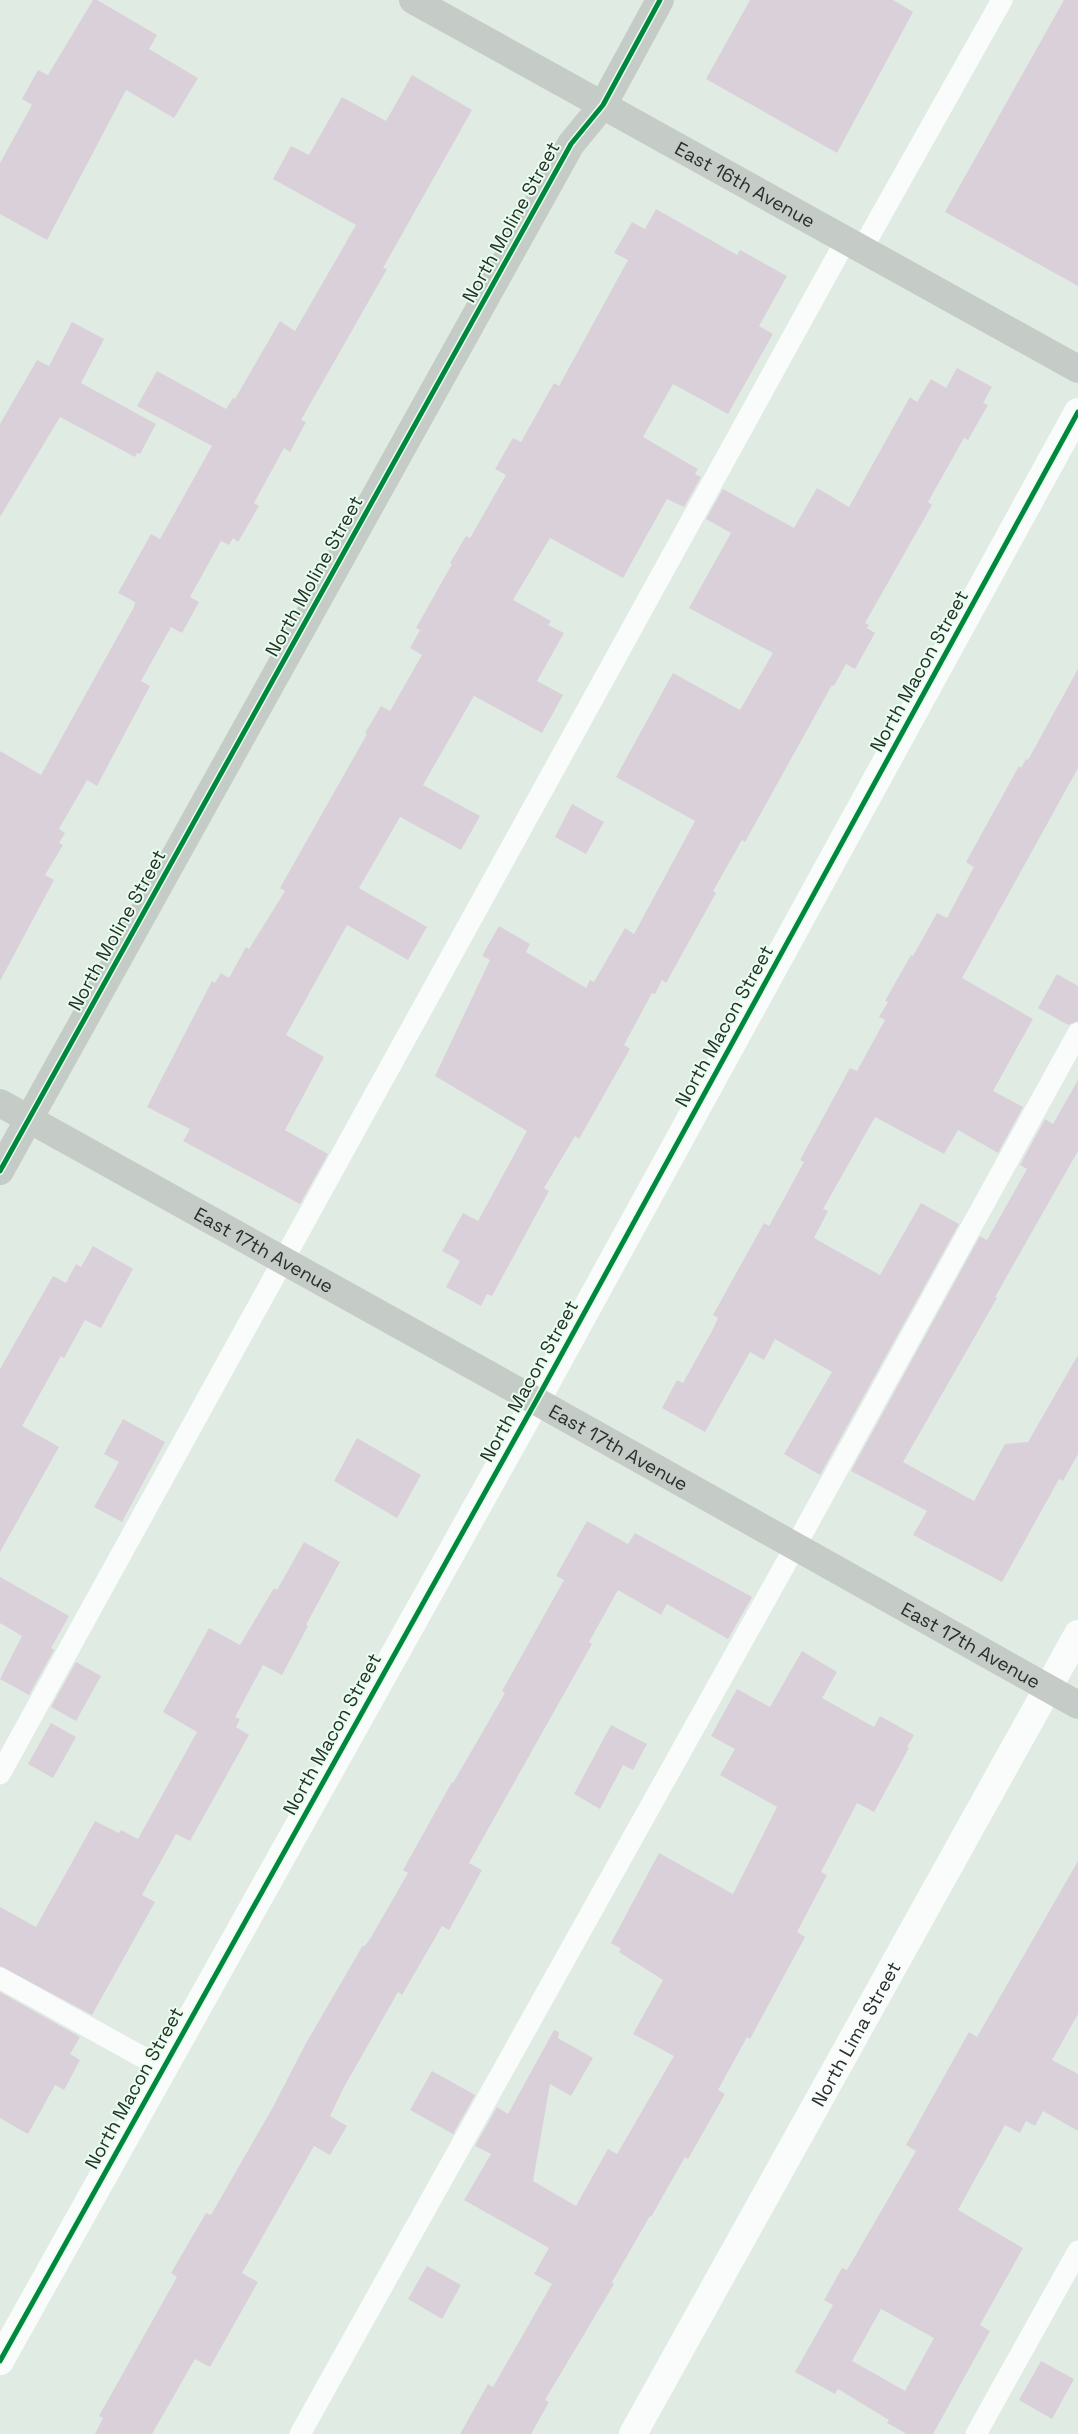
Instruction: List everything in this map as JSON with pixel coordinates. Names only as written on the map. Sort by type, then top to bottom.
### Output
[{"type":"street","name":"East 16th Avenue","points":[[413,0],[1078,368]]},
{"type":"street","name":"North Moline Street","points":[[0,1170],[571,144],[603,105],[660,0]]},
{"type":"street","name":"North Macon Street","points":[[0,2361],[536,1400],[1078,412]]},
{"type":"street","name":"East 17th Avenue","points":[[0,1103],[536,1400],[1078,1705]]},
{"type":"street","name":"North Lima Street","points":[[633,2434],[1078,1634]]},
{"type":"lane","points":[[0,1774],[285,1260],[854,244],[1002,0]]},
{"type":"lane","points":[[300,2434],[795,1547],[1078,1034]]},
{"type":"lane","points":[[0,1978],[162,2068]]},
{"type":"lane","points":[[976,2434],[1078,2251]]},
{"type":"building","points":[[93,0],[97,0],[157,35],[149,49],[198,78],[174,118],[126,90],[47,240],[0,214],[0,163],[32,105],[22,99],[38,70],[48,75]]},
{"type":"building","points":[[750,0],[893,0],[913,12],[837,153],[706,79]]},
{"type":"building","points":[[1064,0],[1078,0],[1078,286],[945,212]]},
{"type":"building","points":[[412,75],[472,110],[383,268],[387,269],[301,420],[306,422],[290,452],[284,448],[254,503],[259,506],[238,542],[233,538],[229,545],[221,541],[190,597],[199,602],[182,633],[171,627],[141,681],[150,686],[97,786],[87,780],[59,829],[65,833],[59,843],[63,845],[45,875],[54,880],[0,981],[0,751],[41,775],[134,607],[135,602],[118,593],[151,534],[160,539],[212,446],[137,406],[157,371],[226,409],[233,398],[235,399],[280,321],[295,331],[356,225],[273,179],[291,146],[309,155],[342,97],[386,121]]},
{"type":"building","points":[[656,209],[737,255],[740,250],[787,276],[759,326],[773,334],[728,414],[673,384],[643,437],[698,469],[695,474],[701,477],[684,507],[667,499],[623,578],[550,538],[513,600],[551,621],[548,625],[564,633],[537,681],[563,695],[542,733],[474,696],[423,785],[480,816],[461,850],[400,817],[359,888],[427,927],[408,960],[347,925],[286,1035],[324,1057],[285,1130],[328,1154],[300,1204],[183,1141],[190,1129],[147,1107],[212,981],[215,983],[221,973],[229,978],[246,947],[249,949],[285,891],[280,888],[367,734],[365,733],[381,706],[390,711],[422,655],[410,648],[420,630],[416,628],[452,564],[450,563],[466,536],[470,538],[506,475],[495,469],[513,438],[521,442],[554,383],[559,386],[628,260],[614,253],[632,222],[645,229]]},
{"type":"building","points":[[72,322],[104,339],[81,383],[156,424],[140,454],[137,453],[135,457],[60,417],[0,517],[0,424],[37,360],[49,366]]},
{"type":"building","points":[[957,368],[992,387],[983,403],[988,405],[968,440],[964,438],[928,502],[932,505],[865,623],[869,625],[867,628],[875,633],[855,669],[846,664],[834,686],[832,685],[745,842],[742,840],[713,891],[716,893],[666,983],[662,980],[655,994],[652,993],[624,1045],[630,1049],[579,1139],[575,1136],[544,1188],[549,1191],[492,1296],[487,1294],[481,1306],[446,1287],[460,1261],[442,1251],[463,1213],[478,1221],[527,1131],[435,1076],[490,960],[482,956],[499,926],[530,944],[526,952],[586,988],[590,980],[594,982],[625,928],[634,934],[695,821],[616,777],[673,673],[740,710],[773,653],[689,608],[731,533],[706,519],[723,489],[794,528],[817,488],[849,507],[910,397],[917,402],[931,379],[946,388]]},
{"type":"building","points":[[1078,669],[1078,768],[962,978],[1033,1019],[993,1091],[1023,1107],[998,1153],[958,1130],[944,1154],[875,1117],[823,1209],[828,1211],[814,1238],[880,1275],[921,1203],[959,1224],[820,1475],[784,1454],[832,1372],[775,1339],[764,1360],[750,1352],[705,1432],[662,1408],[677,1380],[683,1383],[712,1331],[718,1318],[713,1315],[764,1223],[769,1226],[804,1162],[800,1160],[850,1068],[857,1071],[885,1020],[879,1017],[888,1002],[885,1001],[911,955],[913,956],[937,913],[947,918],[974,867],[966,862],[1019,766],[1021,768],[1026,759],[1028,760]]},
{"type":"building","points":[[572,804],[604,822],[586,854],[555,837]]},
{"type":"building","points":[[1057,974],[1078,986],[1078,1021],[1068,1025],[1038,1008]]},
{"type":"building","points":[[1078,1080],[1078,1151],[903,1462],[974,1501],[1005,1444],[1028,1442],[1078,1355],[1078,1454],[1063,1481],[1059,1479],[1002,1582],[913,1535],[927,1511],[851,1471],[980,1236],[987,1240],[1027,1169],[1020,1165],[1045,1119],[1053,1124]]},
{"type":"building","points":[[93,1246],[133,1269],[101,1328],[85,1320],[64,1358],[61,1356],[22,1426],[59,1447],[0,1552],[0,1369],[53,1276],[66,1283],[76,1264],[81,1267]]},
{"type":"building","points":[[123,1419],[165,1442],[122,1522],[94,1507],[119,1462],[104,1454]]},
{"type":"building","points":[[357,1438],[421,1475],[397,1518],[334,1481]]},
{"type":"building","points":[[587,1521],[628,1544],[635,1533],[752,1597],[728,1639],[667,1604],[661,1615],[618,1590],[589,1642],[592,1644],[469,1863],[482,1870],[449,1930],[442,1926],[402,1995],[398,1992],[344,2087],[330,2116],[347,2126],[330,2155],[314,2146],[242,2273],[258,2282],[210,2367],[195,2359],[152,2434],[95,2434],[103,2418],[99,2416],[177,2277],[171,2273],[206,2213],[211,2215],[273,2107],[305,2045],[363,1945],[364,1947],[370,1939],[408,1873],[403,1870],[505,1693],[502,1691],[564,1580],[556,1576]]},
{"type":"building","points":[[304,1542],[340,1562],[282,1675],[263,1665],[235,1717],[240,1719],[236,1727],[249,1735],[190,1841],[176,1834],[142,1895],[155,1902],[92,2015],[0,1966],[0,1907],[36,1927],[95,1821],[119,1833],[121,1830],[138,1839],[197,1732],[163,1712],[209,1628],[240,1645],[274,1588],[277,1590]]},
{"type":"building","points":[[0,1577],[69,1616],[51,1648],[54,1650],[29,1695],[0,1679],[22,1636],[0,1623]]},
{"type":"building","points":[[802,1651],[837,1672],[822,1698],[874,1727],[880,1716],[914,1735],[907,1747],[909,1748],[874,1812],[857,1803],[821,1872],[827,1875],[797,1932],[805,1937],[750,2039],[747,2037],[718,2090],[725,2094],[688,2159],[685,2157],[612,2282],[614,2284],[545,2400],[549,2402],[531,2434],[460,2434],[488,2384],[493,2387],[552,2284],[534,2274],[549,2248],[464,2200],[491,2154],[475,2146],[497,2107],[508,2114],[554,2030],[559,2032],[558,2038],[593,2058],[571,2096],[550,2084],[533,2181],[576,2206],[608,2149],[617,2154],[674,2056],[633,2034],[663,1980],[619,1952],[621,1949],[611,1943],[659,1853],[733,1894],[777,1807],[720,1775],[735,1749],[711,1736],[737,1689],[770,1707]]},
{"type":"building","points":[[76,1662],[101,1676],[76,1721],[51,1707]]},
{"type":"building","points":[[51,1723],[76,1737],[53,1778],[28,1764]]},
{"type":"building","points":[[611,1725],[647,1744],[633,1770],[623,1765],[600,1809],[574,1794]]},
{"type":"building","points":[[1078,1861],[1078,2014],[1052,2060],[1078,2074],[1078,2131],[1043,2111],[1035,2126],[1026,2121],[1020,2133],[1005,2125],[958,2210],[1023,2248],[980,2325],[990,2331],[933,2434],[907,2434],[887,2423],[889,2420],[838,2389],[835,2394],[795,2372],[833,2305],[824,2300],[842,2268],[847,2270],[916,2151],[906,2145],[969,2032],[977,2037]],"holes":[[[881,2309],[934,2338],[905,2391],[852,2361]]]},
{"type":"building","points":[[0,1992],[80,2037],[70,2054],[80,2060],[64,2090],[55,2085],[28,2134],[0,2118]]},
{"type":"building","points":[[432,2071],[475,2095],[453,2134],[410,2110]]},
{"type":"building","points":[[427,2266],[461,2285],[442,2319],[408,2299]]},
{"type":"building","points":[[1041,2361],[1074,2379],[1052,2419],[1019,2400]]},
{"type":"cycle path","points":[[0,1171],[571,144],[603,105],[660,0]]},
{"type":"cycle path","points":[[0,2361],[536,1401],[1078,412]]}]
